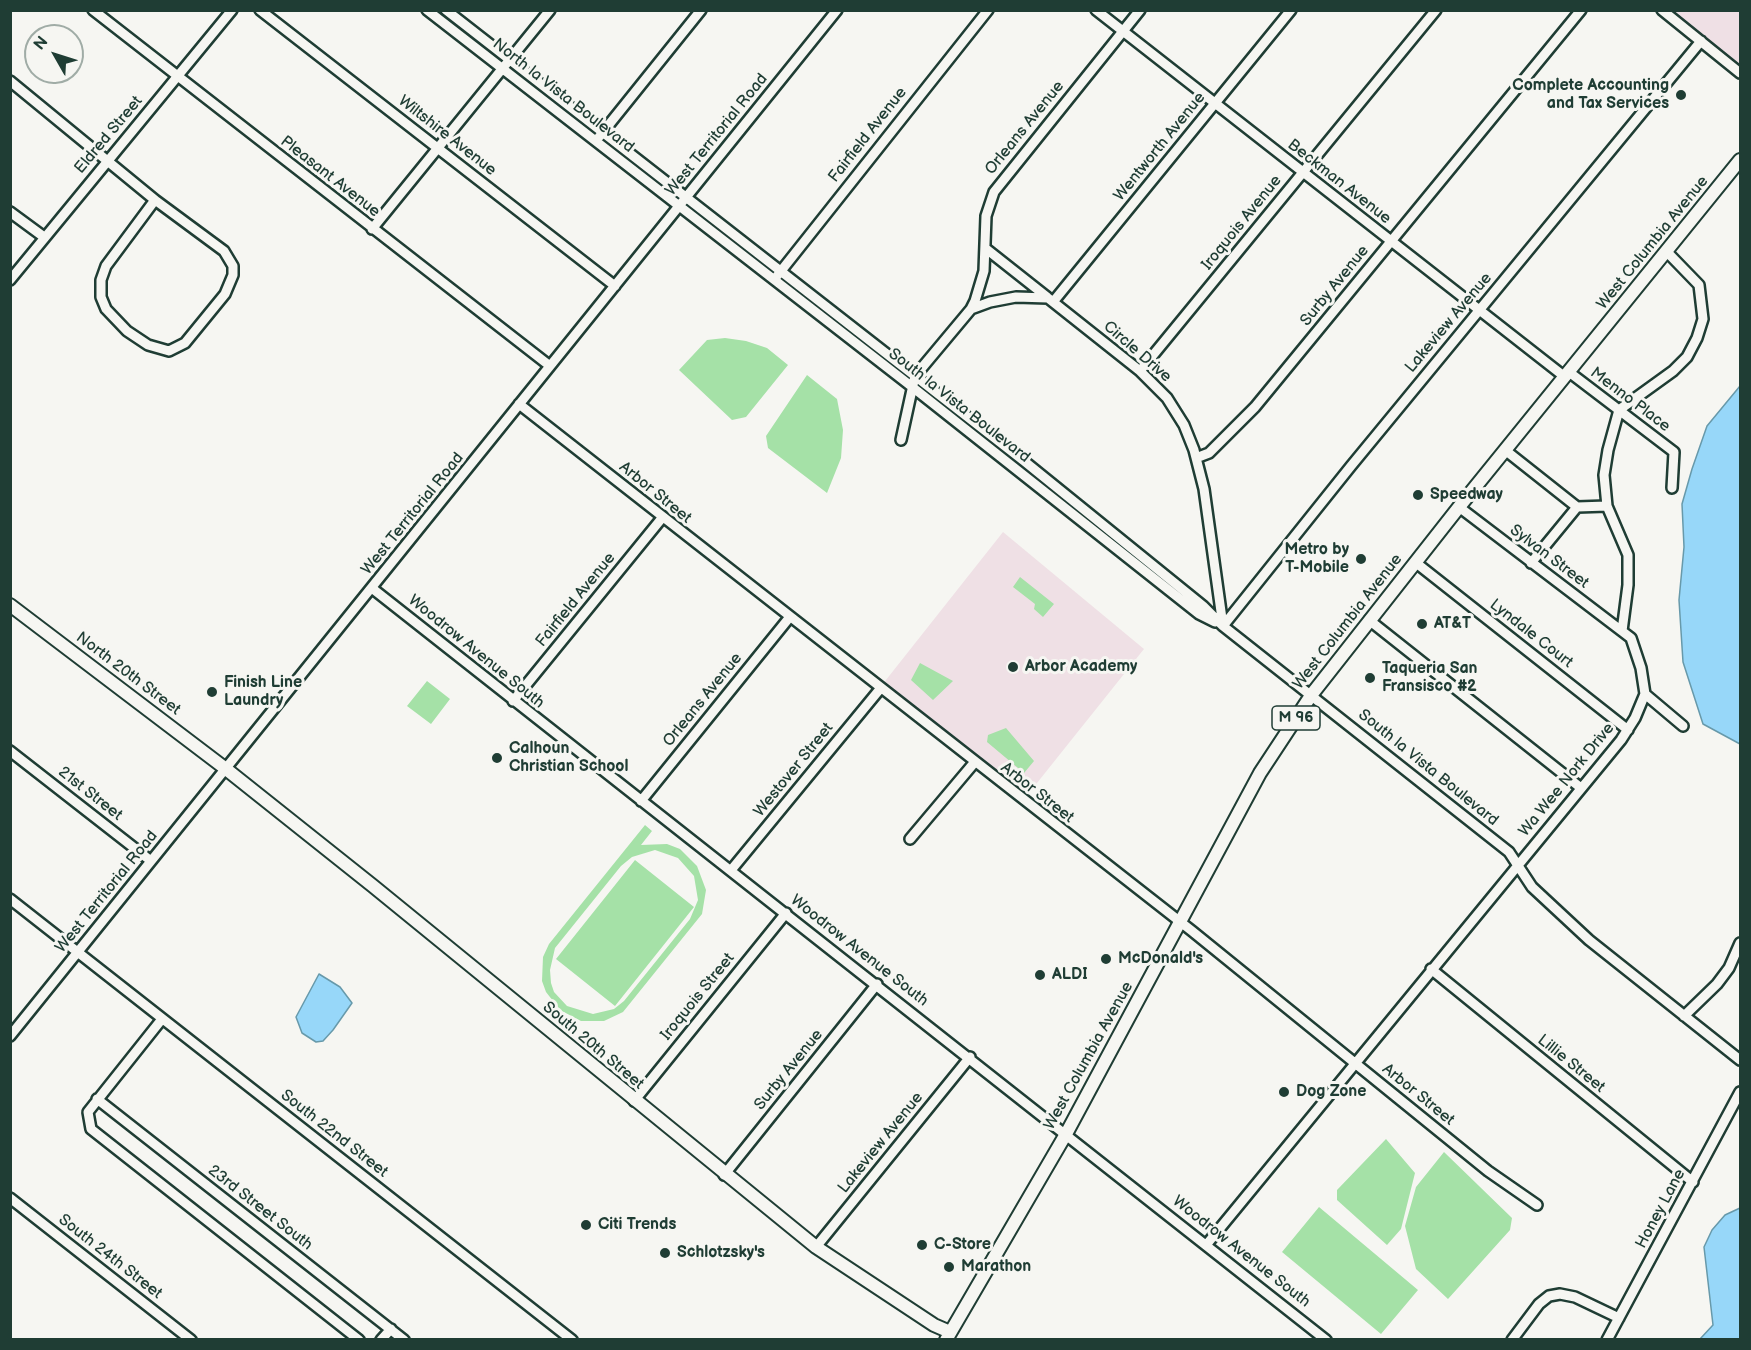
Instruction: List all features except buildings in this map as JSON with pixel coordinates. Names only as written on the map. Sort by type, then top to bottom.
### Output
[{"type":"main road","name":"West Columbia Avenue","points":[[948,1336],[1066,1134],[1260,774],[1312,694],[1459,507],[1740,160]]},
{"type":"main road","name":"North 20th Street","points":[[10,605],[226,769]]},
{"type":"main road","name":"South 20th Street","points":[[226,769],[724,1175],[816,1247],[948,1336]]},
{"type":"street","name":"Pleasant Avenue","points":[[93,10],[550,366]]},
{"type":"street","name":"Eldred Street","points":[[10,280],[232,10]]},
{"type":"street","name":"Wiltshire Avenue","points":[[260,10],[615,286]]},
{"type":"street","name":"North la Vista Boulevard","points":[[427,10],[679,207]]},
{"type":"street","name":"North la Vista Boulevard","points":[[446,10],[686,197]]},
{"type":"street","points":[[372,229],[550,10]]},
{"type":"street","points":[[596,141],[702,10]]},
{"type":"street","name":"West Territorial Road","points":[[10,1036],[373,589],[837,10]]},
{"type":"street","name":"Fairfield Avenue","points":[[774,281],[988,10]]},
{"type":"street","name":"Beckman Avenue","points":[[1096,10],[1390,242],[1567,374]]},
{"type":"street","name":"Orleans Avenue","points":[[901,440],[915,376],[971,309],[984,271],[989,204],[1003,177],[1140,10]]},
{"type":"street","name":"Wentworth Avenue","points":[[1051,300],[1291,10]]},
{"type":"street","name":"Iroquois Avenue","points":[[1140,371],[1436,10]]},
{"type":"street","name":"Surby Avenue","points":[[1196,458],[1209,453],[1255,408],[1581,10]]},
{"type":"street","points":[[1662,10],[1740,73]]},
{"type":"street","name":"Lakeview Avenue","points":[[1222,626],[1701,41]]},
{"type":"street","points":[[10,81],[108,158],[155,200],[224,251],[233,266],[233,275],[225,294],[185,343],[169,351],[148,345],[127,331],[106,309],[101,297],[101,280],[106,266],[155,200]]},
{"type":"street","name":"South la Vista Boulevard","points":[[686,197],[1024,461],[1203,606],[1222,626],[1312,694],[1509,852],[1533,887],[1556,910],[1740,1060]]},
{"type":"street","name":"South la Vista Boulevard","points":[[679,207],[911,386],[1199,614],[1222,626]]},
{"type":"street","points":[[10,212],[44,237]]},
{"type":"street","name":"Circle Drive","points":[[985,248],[1140,371],[1167,398],[1184,425],[1204,489],[1222,626]]},
{"type":"street","points":[[1667,252],[1699,285],[1703,319],[1697,338],[1687,357],[1673,371],[1619,410],[1607,452],[1604,475],[1607,506],[1628,555],[1628,585],[1622,631],[1635,645],[1645,693],[1683,726]]},
{"type":"street","points":[[971,309],[990,302],[1016,297],[1051,300]]},
{"type":"street","name":"Menno Place","points":[[1567,374],[1619,410],[1674,453],[1672,488]]},
{"type":"street","name":"Arbor Street","points":[[519,404],[1180,923],[1488,1171],[1537,1205]]},
{"type":"street","points":[[1505,450],[1577,507],[1607,506]]},
{"type":"street","name":"Sylvan Street","points":[[1459,507],[1622,631]]},
{"type":"street","points":[[1531,563],[1577,507]]},
{"type":"street","name":"Fairfield Avenue","points":[[513,702],[662,518]]},
{"type":"street","name":"Lyndale Court","points":[[1415,562],[1628,730]]},
{"type":"street","name":"Woodrow Avenue South","points":[[373,589],[513,702],[732,869],[1326,1340]]},
{"type":"street","name":"Orleans Avenue","points":[[641,801],[789,618]]},
{"type":"street","points":[[1369,620],[1581,788]]},
{"type":"street","name":"Westover Street","points":[[732,869],[880,689]]},
{"type":"street","name":"Wa Wee Nork Drive","points":[[1207,1244],[1628,730],[1645,693]]},
{"type":"street","name":"21st Street","points":[[10,751],[151,861]]},
{"type":"street","points":[[910,839],[974,763]]},
{"type":"street","name":"South 22nd Street","points":[[10,899],[572,1340]]},
{"type":"street","name":"Iroquois Street","points":[[634,1101],[786,913]]},
{"type":"street","points":[[1684,1016],[1717,984],[1729,968],[1740,943]]},
{"type":"street","name":"Lillie Street","points":[[1431,969],[1693,1182]]},
{"type":"street","name":"Surby Avenue","points":[[724,1175],[877,984]]},
{"type":"street","points":[[162,1019],[88,1112],[91,1129],[359,1340]]},
{"type":"street","name":"Lakeview Avenue","points":[[816,1247],[970,1057]]},
{"type":"street","name":"Honey Lane","points":[[1607,1340],[1740,1092]]},
{"type":"street","name":"23rd Street South","points":[[98,1099],[404,1340]]},
{"type":"street","name":"South 24th Street","points":[[10,1198],[191,1340]]},
{"type":"street","points":[[1512,1340],[1539,1304],[1549,1296],[1560,1294],[1575,1297],[1618,1318]]},
{"type":"street","points":[[381,1340],[391,1329]]},
{"type":"shaded area","points":[[1670,11],[1740,11],[1740,66],[1699,34]]},
{"type":"shaded area","name":"Arbor Academy","points":[[1003,532],[1144,649],[1025,798],[882,685]]},
{"type":"green space","points":[[725,338],[746,341],[767,348],[788,365],[746,417],[732,420],[679,370],[707,340]]},
{"type":"green space","points":[[807,375],[837,399],[843,430],[841,458],[827,493],[768,448],[766,436]]},
{"type":"green space","points":[[1020,577],[1054,604],[1043,617],[1034,609],[1035,604],[1013,587]]},
{"type":"green space","points":[[920,663],[953,681],[933,700],[911,680]]},
{"type":"green space","points":[[427,681],[450,699],[431,724],[407,706]]},
{"type":"green space","points":[[1006,728],[1034,761],[1024,773],[987,742],[988,735]]},
{"type":"green space","points":[[645,825],[652,831],[641,845],[667,844],[680,849],[697,866],[706,890],[702,914],[623,1012],[604,1021],[581,1021],[560,1010],[546,992],[542,981],[543,957],[549,944]],"holes":[[[655,850],[678,858],[694,876],[698,900],[690,919],[624,1001],[614,1009],[593,1014],[567,1006],[554,992],[551,983],[550,970],[555,948],[621,866],[632,857]]]},
{"type":"green space","points":[[635,860],[694,907],[615,1006],[556,959]]},
{"type":"green space","points":[[1386,1139],[1415,1173],[1401,1229],[1387,1245],[1337,1200],[1337,1190]]},
{"type":"green space","points":[[1444,1152],[1512,1218],[1510,1230],[1448,1299],[1416,1269],[1405,1226],[1416,1187]]},
{"type":"green space","points":[[1319,1207],[1418,1290],[1381,1334],[1282,1252]]},
{"type":"water","points":[[1740,386],[1740,744],[1703,724],[1683,662],[1679,600],[1684,547],[1682,504],[1707,426]]},
{"type":"water","points":[[319,974],[340,987],[352,1003],[323,1041],[316,1042],[302,1033],[296,1017]]},
{"type":"water","points":[[1740,1208],[1740,1339],[1700,1339],[1713,1325],[1704,1247],[1712,1230],[1725,1215]]},
{"type":"place","name":"Complete Accounting and Tax Services","points":[[1681,95]]},
{"type":"place","name":"Speedway","points":[[1418,495]]},
{"type":"place","name":"Metro by T-Mobile","points":[[1361,559]]},
{"type":"place","name":"AT&T","points":[[1422,624]]},
{"type":"place","name":"Arbor Academy","points":[[1013,667]]},
{"type":"place","name":"Taqueria San Fransisco #2","points":[[1370,678]]},
{"type":"place","name":"Finish Line Laundry","points":[[212,692]]},
{"type":"place","name":"Calhoun Christian School","points":[[497,758]]},
{"type":"place","name":"McDonald's","points":[[1106,959]]},
{"type":"place","name":"ALDI","points":[[1040,975]]},
{"type":"place","name":"Dog Zone","points":[[1284,1092]]},
{"type":"place","name":"Citi Trends","points":[[586,1225]]},
{"type":"place","name":"C-Store","points":[[922,1245]]},
{"type":"place","name":"Schlotzsky's","points":[[665,1253]]},
{"type":"place","name":"Marathon","points":[[949,1267]]}]
